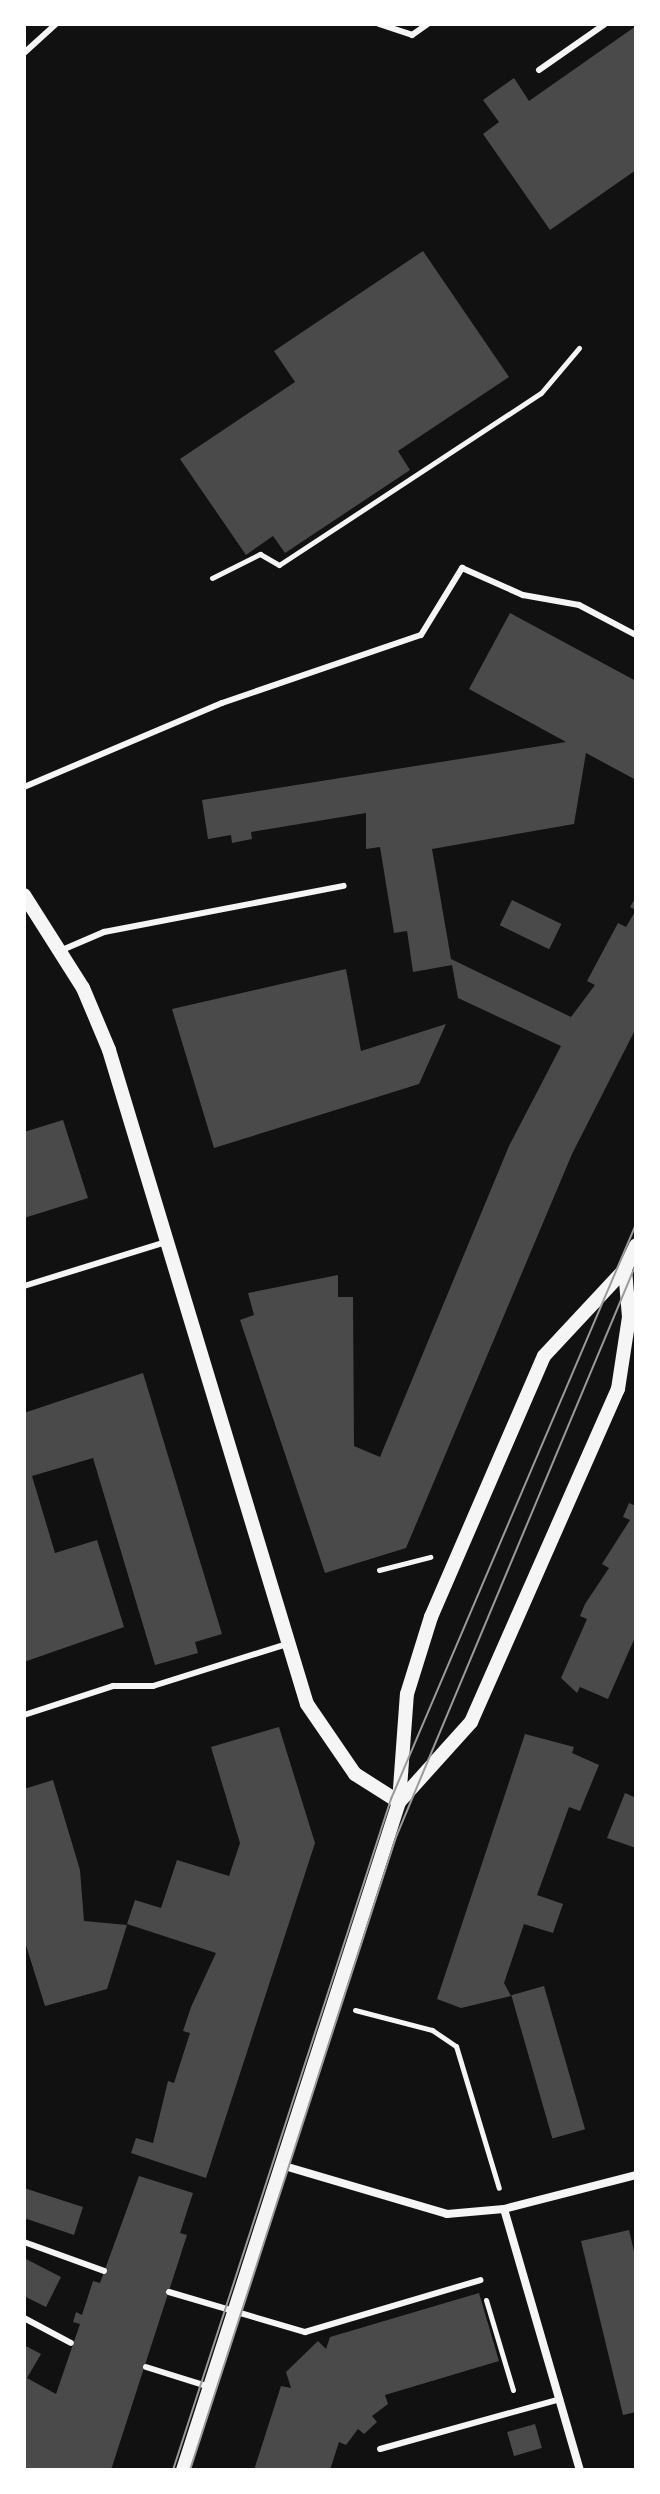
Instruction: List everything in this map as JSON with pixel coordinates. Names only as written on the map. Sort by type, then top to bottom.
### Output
[{"type":"street","points":[[24,895],[30,913],[62,950],[109,1050],[307,1704],[355,1774],[399,1802]]},
{"type":"street","points":[[399,1802],[471,1722],[618,1389],[636,1245]]},
{"type":"street","points":[[183,2470],[399,1802],[407,1694],[452,1568],[544,1356],[631,1272]]},
{"type":"street","points":[[280,2165],[421,2210],[504,2209],[636,2175]]},
{"type":"street","points":[[504,2209],[580,2470]]},
{"type":"lane","points":[[24,53],[56,24]]},
{"type":"lane","points":[[379,24],[412,35],[428,24]]},
{"type":"lane","points":[[539,70],[605,24]]},
{"type":"lane","points":[[24,787],[222,703],[421,635],[462,568],[523,595],[579,605],[636,635]]},
{"type":"lane","points":[[62,950],[104,932],[344,886]]},
{"type":"lane","points":[[24,1286],[166,1242]]},
{"type":"lane","points":[[24,1715],[113,1686],[153,1686],[287,1644]]},
{"type":"lane","points":[[24,2242],[104,2271]]},
{"type":"lane","points":[[169,2292],[305,2332],[480,2280]]},
{"type":"lane","points":[[24,2318],[71,2343]]},
{"type":"lane","points":[[146,2367],[210,2387]]},
{"type":"lane","points":[[380,2449],[560,2399]]},
{"type":"path","points":[[212,578],[260,554],[279,565],[541,393],[579,348]]},
{"type":"path","points":[[379,1570],[429,1556],[452,1568]]},
{"type":"path","points":[[333,2006],[432,2030],[456,2046],[504,2209]]},
{"type":"path","points":[[480,2280],[519,2411]]},
{"type":"building","points":[[636,26],[636,170],[550,230],[483,134],[499,122],[483,100],[514,78],[529,101]]},
{"type":"building","points":[[423,251],[509,377],[398,451],[410,470],[285,553],[273,536],[246,555],[180,459],[295,382],[274,351]]},
{"type":"building","points":[[510,613],[636,681],[636,780],[586,753],[574,824],[432,849],[451,959],[571,1017],[595,985],[587,981],[618,923],[626,927],[636,910],[636,1028],[572,1154],[406,1548],[325,1573],[240,1320],[254,1315],[248,1293],[338,1275],[338,1297],[353,1297],[354,1446],[380,1457],[509,1146],[561,1046],[458,998],[452,965],[413,972],[407,931],[394,933],[380,847],[366,849],[366,813],[251,832],[252,839],[232,843],[231,835],[208,839],[202,800],[566,742],[469,689]]},
{"type":"building","points":[[512,900],[561,924],[549,949],[500,925]]},
{"type":"building","points":[[346,969],[361,1051],[446,1024],[419,1084],[214,1148],[172,1009]]},
{"type":"building","points":[[63,1120],[88,1198],[24,1218],[24,1132]]},
{"type":"building","points":[[143,1373],[222,1634],[195,1642],[198,1653],[155,1665],[93,1458],[32,1476],[55,1553],[97,1540],[124,1627],[24,1662],[24,1413]]},
{"type":"building","points":[[629,1503],[636,1506],[636,1635],[608,1699],[580,1687],[577,1693],[561,1678],[587,1619],[580,1616],[585,1604],[609,1568],[602,1564],[630,1520],[623,1517]]},
{"type":"building","points":[[279,1727],[315,1843],[206,2178],[131,2153],[136,2138],[153,2143],[168,2081],[174,2083],[190,2033],[183,2031],[216,1953],[127,1924],[135,1900],[161,1908],[177,1860],[229,1876],[240,1843],[211,1747]]},
{"type":"building","points":[[525,1734],[574,1747],[572,1753],[599,1765],[580,1811],[569,1807],[537,1895],[563,1904],[553,1933],[524,1924],[504,1983],[511,1996],[461,2008],[437,1999]]},
{"type":"building","points":[[53,1780],[80,1870],[84,1921],[127,1925],[107,1989],[45,2006],[24,1939],[24,1789]]},
{"type":"building","points":[[625,1793],[636,1798],[636,1848],[607,1838]]},
{"type":"building","points":[[544,1986],[585,2129],[552,2139],[511,1995]]},
{"type":"building","points":[[139,2176],[193,2193],[180,2233],[187,2235],[111,2470],[24,2470],[24,2345],[41,2354],[27,2378],[56,2394],[80,2324],[73,2322],[76,2312],[82,2315],[93,2281],[100,2283]]},
{"type":"building","points":[[24,2188],[83,2207],[74,2235],[24,2218]]},
{"type":"building","points":[[629,2230],[636,2260],[636,2412],[623,2415],[581,2241]]},
{"type":"building","points":[[24,2258],[61,2277],[46,2307],[24,2296]]},
{"type":"building","points":[[479,2293],[499,2361],[385,2395],[388,2404],[372,2416],[377,2422],[364,2434],[358,2429],[346,2445],[339,2442],[330,2470],[254,2470],[281,2386],[291,2388],[286,2372],[318,2341],[326,2349],[330,2337]]},
{"type":"building","points":[[535,2424],[542,2448],[514,2456],[507,2432]]},
{"type":"tram line","points":[[173,2470],[391,1799],[636,1224]]},
{"type":"tram line","points":[[190,2470],[396,1837],[636,1264]]}]
